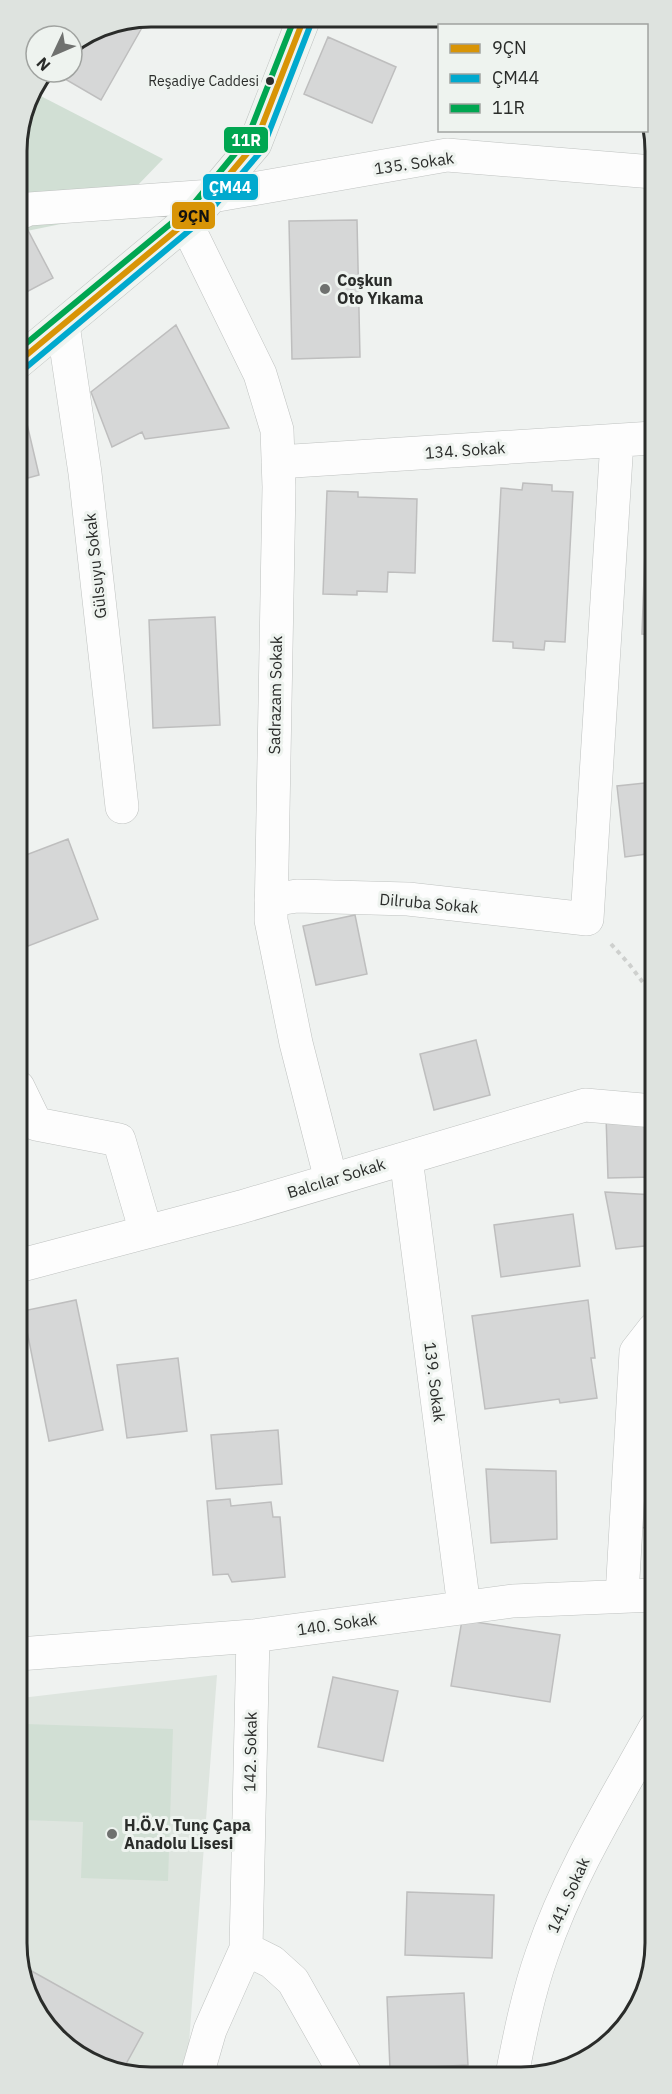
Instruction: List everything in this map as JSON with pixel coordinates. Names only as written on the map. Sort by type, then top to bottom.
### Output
[{"type":"main road","points":[[27,355],[186,223],[212,196],[255,144],[300,27]]},
{"type":"street","name":"135. Sokak","points":[[27,209],[212,196],[447,155],[645,171]]},
{"type":"street","name":"Sadrazam Sokak","points":[[186,223],[260,374],[277,430],[271,920],[296,1043],[331,1180]]},
{"type":"street","name":"Gülsuyu Sokak","points":[[63,325],[85,473],[122,807]]},
{"type":"street","name":"134. Sokak","points":[[278,462],[645,439]]},
{"type":"street","points":[[587,919],[617,441]]},
{"type":"street","name":"Dilruba Sokak","points":[[271,900],[297,896],[408,899],[587,919]]},
{"type":"street","name":"Balcılar Sokak","points":[[27,1264],[331,1180],[585,1105],[645,1111]]},
{"type":"street","points":[[27,1106],[36,1124],[119,1140],[146,1232]]},
{"type":"street","name":"139. Sokak","points":[[406,1158],[464,1607]]},
{"type":"street","points":[[622,1596],[636,1352],[645,1340]]},
{"type":"street","name":"140. Sokak","points":[[27,1653],[253,1636],[513,1600],[645,1595]]},
{"type":"street","name":"142. Sokak","points":[[199,2067],[210,2030],[246,1949],[253,1636]]},
{"type":"street","name":"141. Sokak","points":[[514,2067],[527,2003],[542,1954],[562,1902],[645,1746]]},
{"type":"street","points":[[246,1949],[273,1962],[293,1982],[341,2067]]},
{"type":"path","points":[[587,919],[629,964],[645,985]]},
{"type":"shaded area","points":[[40,96],[163,159],[110,214],[27,231],[27,143],[31,119]]},
{"type":"shaded area","name":"H.Ö.V. Tunç Çapa Anadolu Lisesi","points":[[217,1675],[189,2043],[182,2067],[126,2065],[96,2054],[63,2031],[40,1998],[29,1968],[27,1943],[27,1697]]},
{"type":"shaded area","points":[[27,1724],[173,1729],[168,1881],[81,1878],[83,1822],[27,1820]]},
{"type":"building","points":[[142,27],[101,100],[74,84],[84,84],[84,47],[103,36]]},
{"type":"building","points":[[328,37],[396,67],[372,123],[304,94]]},
{"type":"building","name":"Coşkun Oto Yıkama","points":[[357,220],[360,357],[292,359],[289,221]]},
{"type":"building","points":[[27,228],[53,278],[27,292]]},
{"type":"building","points":[[176,325],[229,428],[145,439],[142,432],[112,447],[91,392]]},
{"type":"building","points":[[27,424],[39,475],[27,478]]},
{"type":"building","points":[[523,483],[552,485],[552,491],[573,492],[565,642],[545,641],[544,650],[513,648],[513,642],[493,641],[501,488],[522,490]]},
{"type":"building","points":[[327,491],[358,492],[358,497],[417,499],[415,573],[388,572],[387,592],[357,591],[357,595],[323,594]]},
{"type":"building","points":[[645,551],[645,634],[642,634]]},
{"type":"building","points":[[215,617],[220,725],[153,728],[149,620]]},
{"type":"building","points":[[645,783],[645,854],[625,857],[617,786]]},
{"type":"building","points":[[68,839],[98,919],[27,947],[27,855]]},
{"type":"building","points":[[355,915],[367,974],[316,985],[303,926]]},
{"type":"building","points":[[476,1040],[490,1095],[434,1110],[420,1054]]},
{"type":"building","points":[[606,1116],[645,1122],[645,1177],[608,1178]]},
{"type":"building","points":[[605,1192],[645,1194],[645,1246],[616,1249]]},
{"type":"building","points":[[573,1214],[580,1266],[501,1277],[494,1225]]},
{"type":"building","points":[[76,1300],[103,1430],[49,1441],[27,1331],[27,1310]]},
{"type":"building","points":[[588,1300],[595,1358],[591,1358],[597,1398],[560,1403],[559,1399],[485,1409],[472,1316]]},
{"type":"building","points":[[178,1358],[187,1431],[127,1438],[117,1365]]},
{"type":"building","points":[[278,1430],[282,1484],[216,1489],[211,1435]]},
{"type":"building","points":[[645,1443],[645,1528],[637,1527]]},
{"type":"building","points":[[486,1469],[556,1471],[557,1539],[491,1543]]},
{"type":"building","points":[[230,1499],[231,1506],[271,1502],[273,1517],[280,1517],[285,1577],[232,1582],[228,1574],[213,1575],[207,1501]]},
{"type":"building","points":[[462,1620],[560,1635],[550,1702],[451,1686]]},
{"type":"building","points":[[333,1677],[398,1691],[383,1761],[318,1747]]},
{"type":"building","points":[[407,1892],[494,1895],[492,1958],[405,1955]]},
{"type":"building","points":[[30,1970],[143,2033],[125,2065],[96,2054],[75,2041],[53,2019],[40,1998]]},
{"type":"building","points":[[464,1993],[468,2065],[390,2067],[387,1997]]},
{"type":"transit line","name":"11R","points":[[27,343],[191,207],[247,139],[291,27]]},
{"type":"transit line","name":"9ÇN","points":[[27,355],[197,213],[255,144],[300,27]]},
{"type":"transit line","name":"ÇM44","points":[[27,367],[203,219],[262,150],[310,27]]},
{"type":"place","name":"Reşadiye Caddesi","points":[[270,81]]},
{"type":"place","name":"Coşkun Oto Yıkama","points":[[325,289]]},
{"type":"place","name":"H.Ö.V. Tunç Çapa Anadolu Lisesi","points":[[112,1834]]}]
